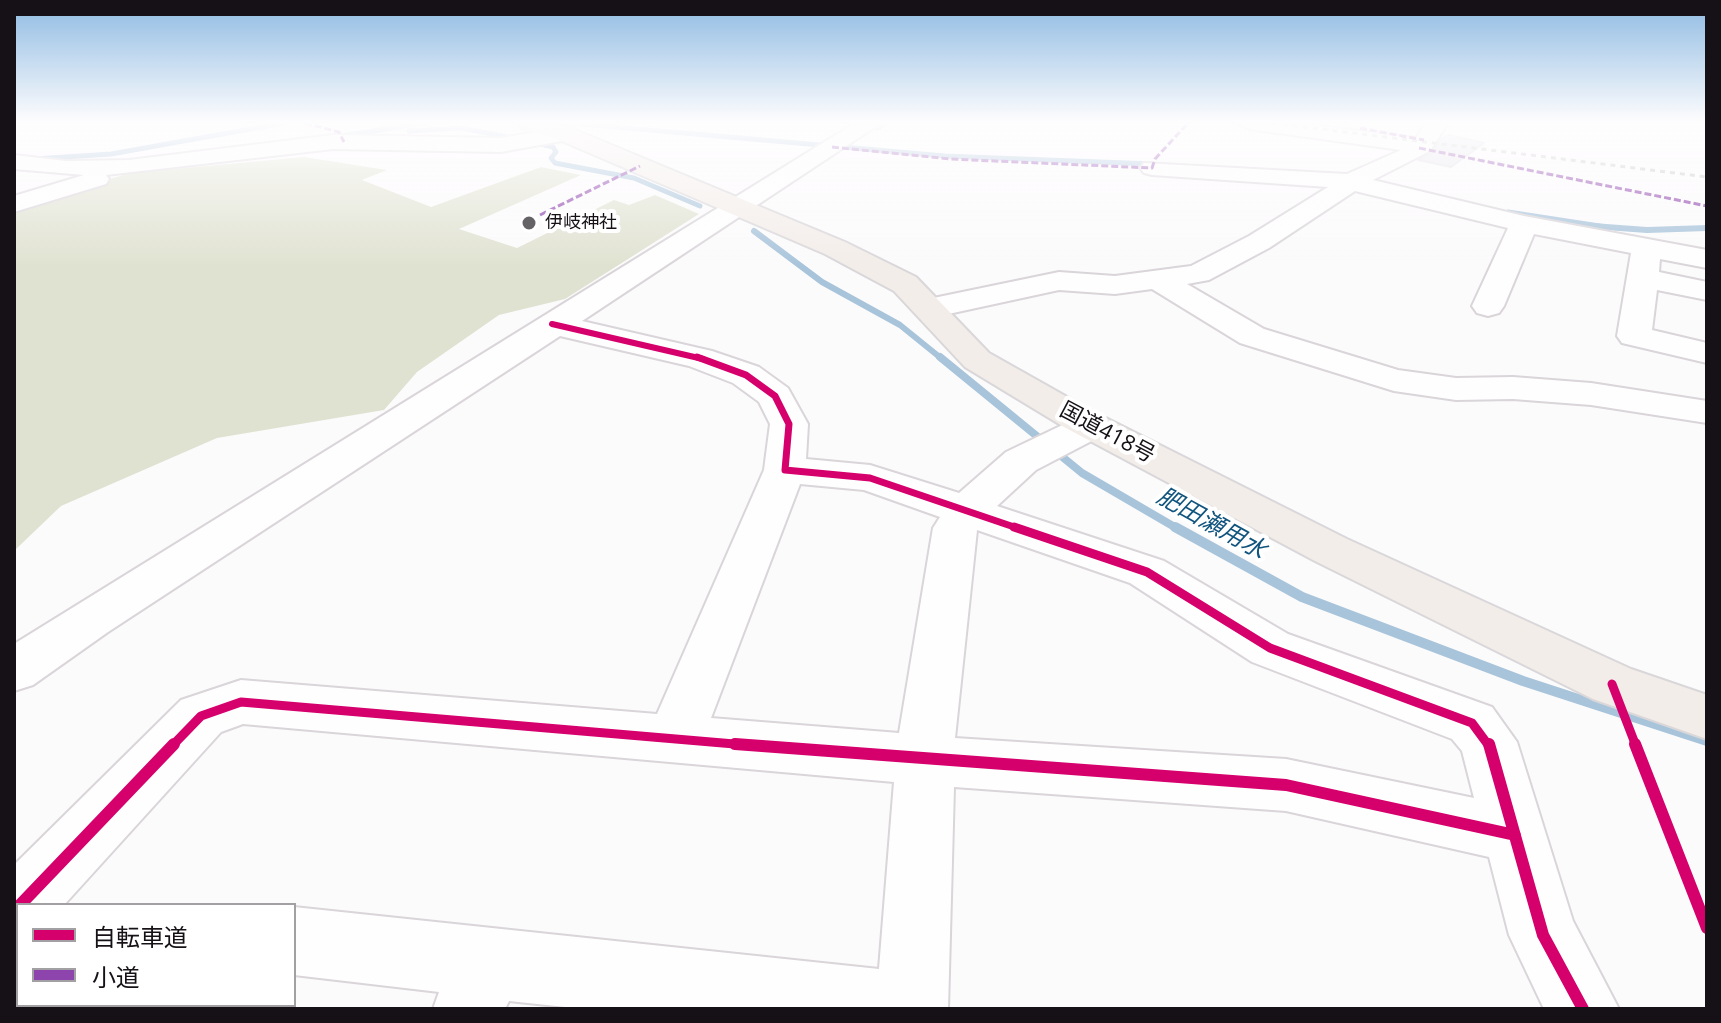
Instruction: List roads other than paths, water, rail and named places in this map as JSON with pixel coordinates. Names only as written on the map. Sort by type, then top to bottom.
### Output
[{"type":"highway","name":"国道418号","points":[[647,171],[835,248],[905,284],[977,360],[1091,426],[1331,550],[1598,678],[1707,717]]},
{"type":"street","points":[[14,204],[117,171]]},
{"type":"street","points":[[14,671],[90,619],[794,171]]},
{"type":"street","points":[[1195,171],[1339,180],[1524,224],[1645,262],[1707,291]]},
{"type":"street","points":[[930,308],[1059,281],[1115,285],[1161,282],[1198,274],[1353,185],[1360,177],[1376,171]]},
{"type":"street","points":[[1488,306],[1524,224]]},
{"type":"street","points":[[1645,262],[1707,259]]},
{"type":"street","points":[[1645,262],[1634,336],[1707,353]]},
{"type":"street","points":[[1161,282],[1252,336],[1394,380],[1456,389],[1513,388],[1591,394],[1707,412]]},
{"type":"street","points":[[552,324],[700,358],[746,375],[775,396],[789,424],[785,470],[675,738]]},
{"type":"street","points":[[296,941],[478,986],[911,1009],[925,760],[955,528],[966,510],[1021,461],[1091,426]]},
{"type":"street","points":[[785,470],[870,478],[1147,572],[1270,648],[1472,723],[1488,742],[1543,935],[1583,1009]]},
{"type":"street","points":[[23,903],[201,716],[241,702],[925,760],[1286,785],[1515,835]]},
{"type":"waterway","name":"肥田瀬用水","points":[[596,171],[634,178],[700,206]]},
{"type":"waterway","name":"肥田瀬用水","points":[[1508,212],[1606,227]]},
{"type":"waterway","points":[[1579,225],[1606,227]]},
{"type":"waterway","points":[[1606,227],[1647,230],[1707,228]]},
{"type":"waterway","name":"肥田瀬用水","points":[[754,231],[822,282],[900,325],[942,359]]},
{"type":"waterway","name":"肥田瀬用水","points":[[940,357],[1082,473],[1178,529]]},
{"type":"waterway","name":"肥田瀬用水","points":[[1175,527],[1302,597],[1523,681],[1707,741]]},
{"type":"railway","points":[[1657,171],[1707,177]]},
{"type":"place","name":"伊岐神社","points":[[529,223]]}]
